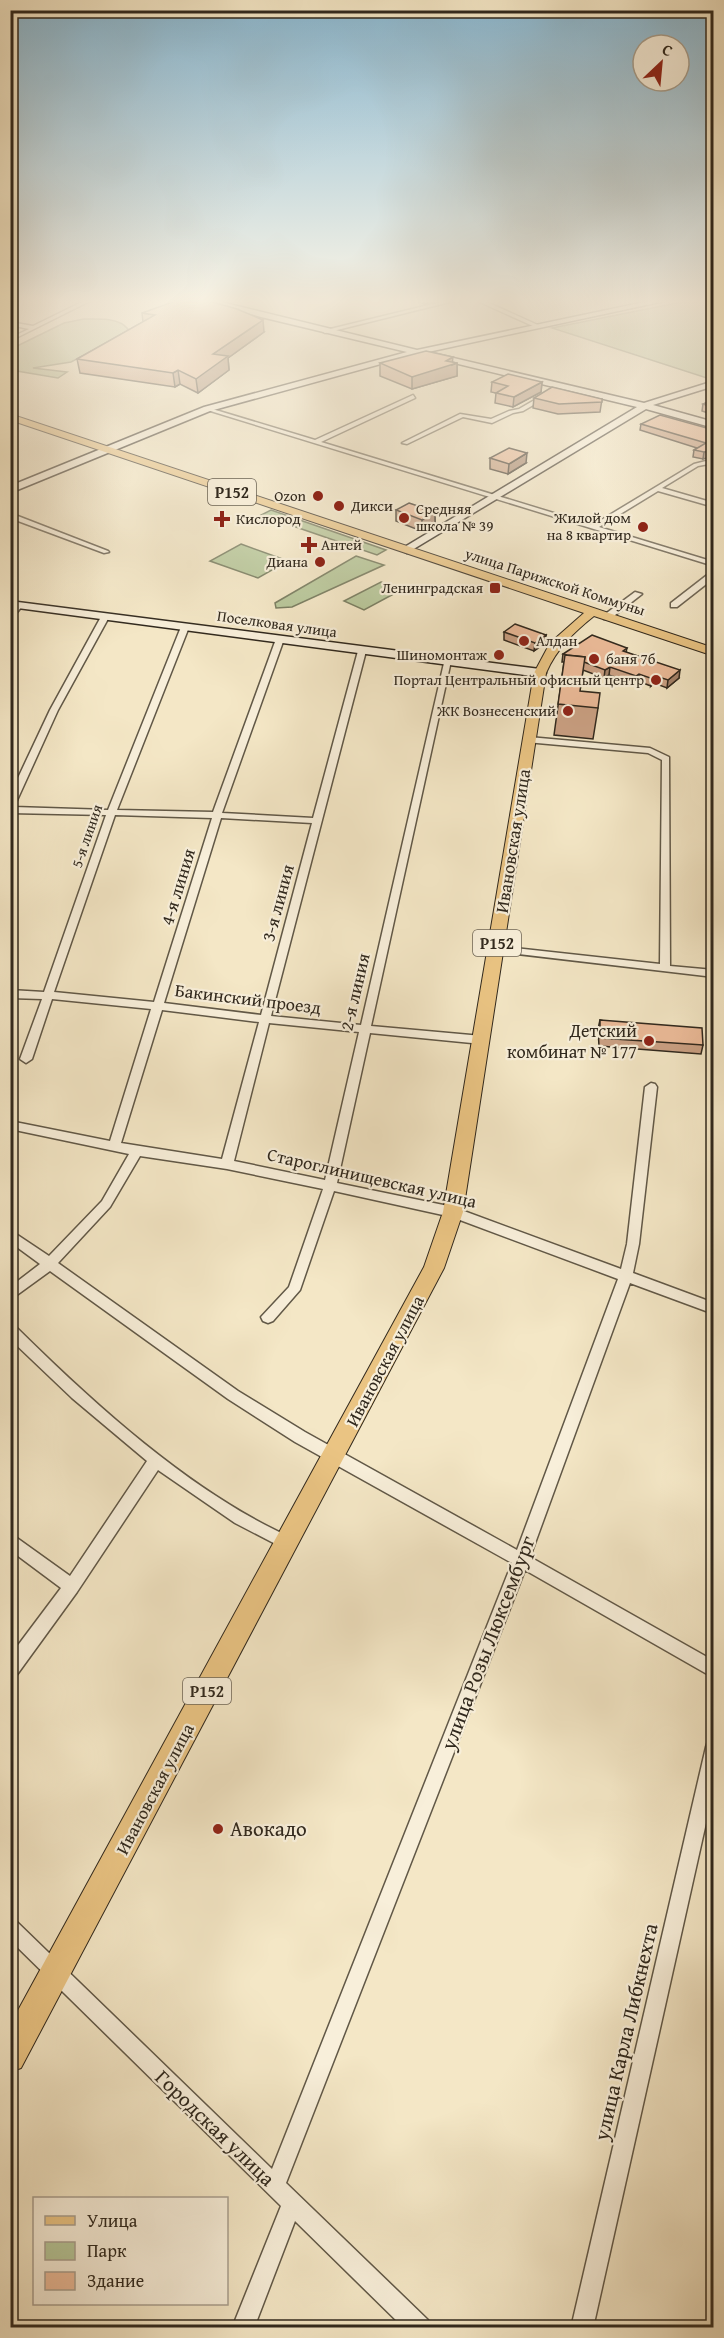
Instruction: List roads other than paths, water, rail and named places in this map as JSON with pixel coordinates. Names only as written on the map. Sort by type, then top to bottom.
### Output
[{"type":"main road","name":"улица Парижской Коммуны","points":[[10,417],[714,652]]},
{"type":"main road","name":"Ивановская улица","points":[[10,2057],[434,1268],[453,1212],[540,674],[546,658],[560,637],[592,612]]},
{"type":"street","points":[[10,490],[210,408]]},
{"type":"street","points":[[316,442],[391,408]]},
{"type":"street","points":[[405,443],[462,415],[492,421],[524,408]]},
{"type":"street","points":[[407,550],[641,408]]},
{"type":"street","points":[[657,408],[714,425]]},
{"type":"street","points":[[207,409],[714,564]]},
{"type":"street","points":[[594,527],[696,465],[714,461]]},
{"type":"street","points":[[657,489],[714,505]]},
{"type":"street","points":[[10,515],[106,552]]},
{"type":"street","points":[[674,605],[714,574]]},
{"type":"street","points":[[607,617],[638,594]]},
{"type":"street","points":[[10,619],[15,605]]},
{"type":"street","name":"Поселковая улица","points":[[15,605],[540,674]]},
{"type":"street","points":[[105,617],[54,710],[10,808],[317,821]]},
{"type":"street","name":"5-я линия","points":[[26,1059],[112,812],[185,627]]},
{"type":"street","name":"4-я линия","points":[[114,1146],[217,815],[280,639]]},
{"type":"street","name":"3-я линия","points":[[227,1164],[362,651]]},
{"type":"street","name":"2-я линия","points":[[268,1317],[294,1290],[330,1185],[448,663]]},
{"type":"street","points":[[529,740],[650,751],[666,759],[665,968]]},
{"type":"street","points":[[496,949],[714,974]]},
{"type":"street","name":"Бакинский проезд","points":[[10,994],[48,995],[158,1005],[265,1019],[482,1040]]},
{"type":"street","name":"улица Розы Люксембург","points":[[275,2186],[521,1560],[626,1276],[633,1244],[651,1087]]},
{"type":"street","name":"Староглинищевская улица","points":[[10,1125],[137,1151],[227,1164],[453,1212],[714,1309]]},
{"type":"street","points":[[10,1295],[48,1264],[106,1204],[137,1151]]},
{"type":"street","points":[[10,1235],[233,1395],[334,1456],[714,1670]]},
{"type":"street","points":[[10,1330],[55,1375],[156,1461],[225,1509],[287,1543]]},
{"type":"street","points":[[10,1670],[72,1587],[156,1461]]},
{"type":"street","points":[[10,1540],[72,1587]]},
{"type":"street","name":"улица Карла Либкнехта","points":[[582,2328],[714,1747]]},
{"type":"street","name":"Городская улица","points":[[10,1927],[420,2328]]},
{"type":"street","points":[[243,2328],[292,2203]]},
{"type":"place","name":"Ozon","points":[[318,496]]},
{"type":"place","name":"Дикси","points":[[339,506]]},
{"type":"place","name":"Средняя школа № 39","points":[[404,518]]},
{"type":"place","name":"Кислород","points":[[222,519]]},
{"type":"place","name":"Жилой дом на 8 квартир","points":[[643,527]]},
{"type":"place","name":"Антей","points":[[309,545]]},
{"type":"place","name":"Диана","points":[[320,562]]},
{"type":"place","name":"Ленинградская","points":[[495,588]]},
{"type":"place","name":"Алдан","points":[[524,641]]},
{"type":"place","name":"Шиномонтаж","points":[[499,655]]},
{"type":"place","name":"баня 7б","points":[[594,659]]},
{"type":"place","name":"Портал Центральный офисный центр","points":[[656,680]]},
{"type":"place","name":"ЖК Вознесенский","points":[[568,711]]},
{"type":"place","name":"Детский комбинат № 177","points":[[649,1041]]},
{"type":"place","name":"Авокадо","points":[[218,1829]]}]
